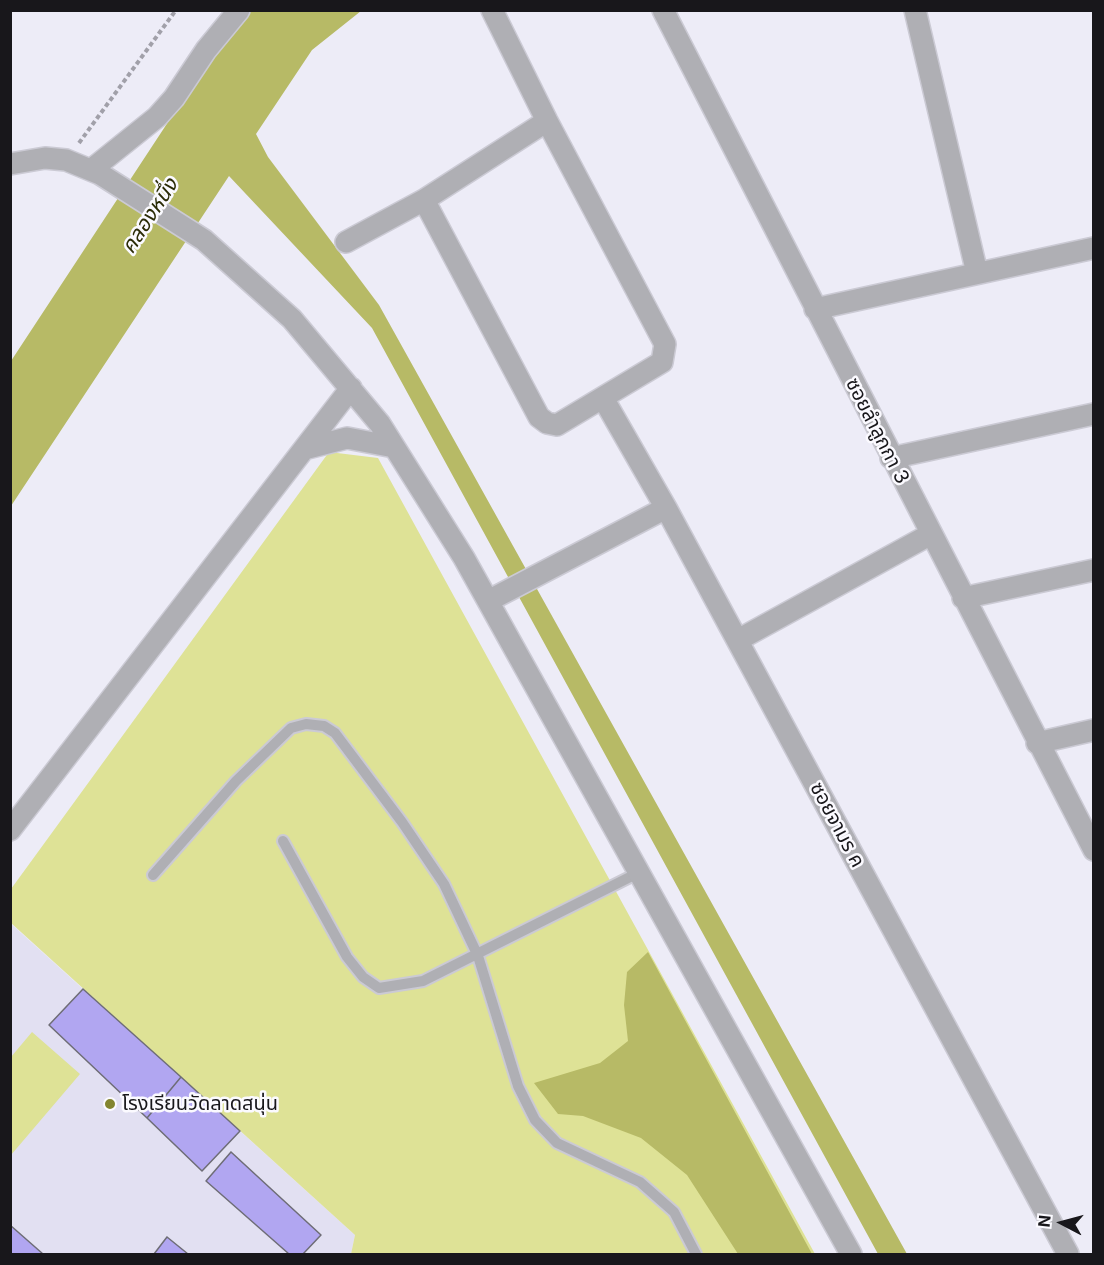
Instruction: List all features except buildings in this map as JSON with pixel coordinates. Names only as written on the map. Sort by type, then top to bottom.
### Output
[{"type":"street","points":[[95,172],[157,117],[174,98],[206,50],[239,10]]},
{"type":"street","points":[[424,200],[539,417],[557,425],[662,362],[665,344],[547,121],[492,10]]},
{"type":"street","name":"ซอยลำลูกกา 3","points":[[663,10],[1037,743],[1094,850]]},
{"type":"street","points":[[915,10],[977,273]]},
{"type":"street","points":[[346,242],[424,200],[547,121]]},
{"type":"street","points":[[10,164],[45,158],[66,160],[95,172],[204,240],[292,319],[351,388],[394,447],[488,601],[851,1254]]},
{"type":"street","points":[[815,309],[1094,248]]},
{"type":"street","points":[[10,830],[308,448],[351,388]]},
{"type":"street","name":"ซอยจามร ค","points":[[603,398],[738,640],[1068,1254]]},
{"type":"street","points":[[891,458],[1094,414]]},
{"type":"street","points":[[308,448],[347,438],[394,447]]},
{"type":"street","points":[[488,601],[666,508]]},
{"type":"street","points":[[738,640],[930,534]]},
{"type":"street","points":[[963,598],[1094,570]]},
{"type":"street","points":[[1037,743],[1094,730]]},
{"type":"lane","points":[[153,875],[236,781],[291,728],[306,724],[324,726],[335,733],[402,822],[444,884],[478,956],[518,1086],[535,1120],[557,1143],[640,1182],[674,1212],[696,1254]]},
{"type":"lane","points":[[284,841],[347,957],[363,977],[379,988],[423,981],[478,956],[638,873]]},
{"type":"path","points":[[66,160],[176,10]]},
{"type":"shaded area","points":[[329,452],[378,458],[815,1254],[351,1254],[355,1235],[11,923],[11,889]]},
{"type":"shaded area","name":"โรงเรียนวัดลาดสนุ่น","points":[[10,923],[355,1235],[351,1254],[11,1254]]},
{"type":"shaded area","points":[[32,1032],[80,1074],[11,1155],[11,1057]]},
{"type":"water","name":"คลองหนึ่ง","points":[[241,11],[361,11],[312,50],[256,134],[268,157],[379,305],[907,1254],[878,1254],[372,328],[229,176],[11,506],[11,361]]},
{"type":"water","points":[[648,952],[812,1254],[738,1254],[687,1175],[641,1138],[583,1116],[558,1114],[534,1083],[600,1063],[628,1041],[624,1005],[627,972]]},
{"type":"place","name":"โรงเรียนวัดลาดสนุ่น","points":[[110,1104]]}]
